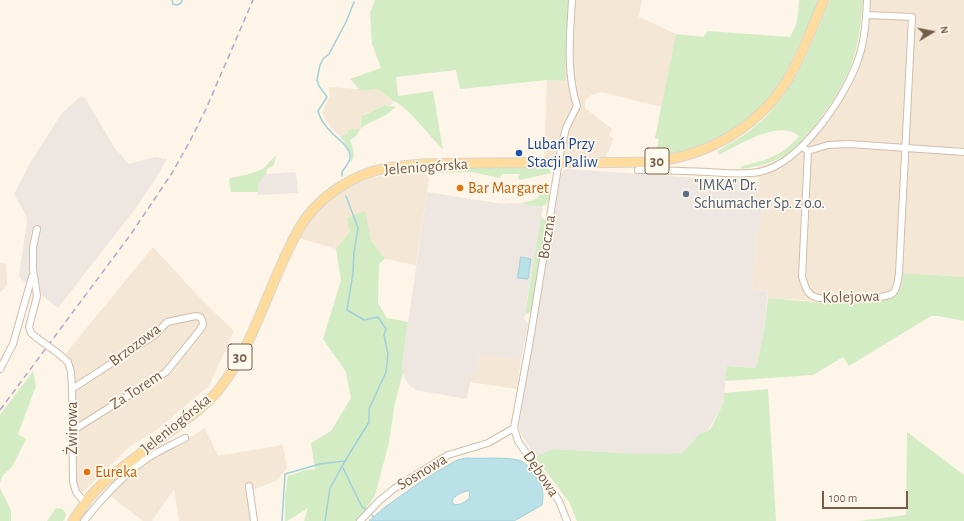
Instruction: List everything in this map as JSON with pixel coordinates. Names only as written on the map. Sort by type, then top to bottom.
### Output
[{"type":"main road","name":"Jeleniogórska","points":[[73,521],[85,503],[98,488],[142,452],[200,409],[218,390],[232,371],[244,349],[289,247],[301,225],[316,205],[329,194],[358,177],[405,165],[487,163],[558,164],[662,161],[698,152],[731,136],[747,125],[766,108],[784,84],[801,52],[824,0]]},
{"type":"street","name":"Boczna","points":[[514,428],[558,164],[566,128],[577,106],[571,87],[570,65],[572,0]]},
{"type":"street","points":[[638,170],[740,174],[759,172],[777,165],[790,157],[802,146],[820,125],[851,78],[862,46],[867,0]]},
{"type":"street","name":"Kolejowa","points":[[808,151],[802,278],[809,294],[813,297],[865,298],[888,296],[894,292],[897,287],[899,273],[912,17],[866,15]]},
{"type":"street","points":[[802,146],[808,151],[828,145],[849,144],[964,152]]},
{"type":"street","points":[[0,369],[13,344],[34,274],[33,247],[36,229]]},
{"type":"street","name":"Żwirowa","points":[[34,274],[37,296],[29,327],[31,333],[59,354],[69,365],[72,389],[73,482],[76,492],[85,503]]},
{"type":"street","name":"Brzozowa","points":[[72,389],[155,335],[167,322],[196,316],[200,317],[202,320]]},
{"type":"street","name":"Za Torem","points":[[72,431],[166,372],[199,331],[203,325],[202,320]]},
{"type":"street","name":"Sosnowa","points":[[360,521],[379,501],[395,488],[448,455],[488,443],[514,428]]},
{"type":"street","name":"Dębowa","points":[[514,428],[518,441],[559,501],[567,521]]},
{"type":"street","points":[[84,521],[103,497],[132,470],[145,460],[185,438]]},
{"type":"street","points":[[249,486],[254,521]]},
{"type":"shaded area","points":[[568,0],[642,0],[639,17],[676,34],[662,107],[601,92],[591,95],[585,101],[585,108],[612,129],[609,136],[614,138],[605,159],[544,160],[547,80],[565,81]]},
{"type":"shaded area","points":[[864,0],[964,0],[964,277],[903,273],[901,287],[898,291],[879,300],[854,303],[768,298],[768,291],[752,290],[757,229],[759,229],[762,201],[758,200],[759,182],[757,167],[784,157],[802,142],[817,125],[850,75],[856,59]]},
{"type":"shaded area","points":[[329,87],[360,89],[361,91],[378,89],[393,101],[391,105],[385,105],[363,115],[360,129],[348,130],[348,133],[340,136],[332,129],[322,113],[330,95]]},
{"type":"shaded area","points":[[81,96],[85,98],[114,147],[129,164],[155,157],[167,159],[135,209],[58,308],[21,279],[19,275],[27,222],[26,215],[14,194],[30,163],[62,113]]},
{"type":"shaded area","points":[[567,169],[759,182],[758,200],[762,201],[760,229],[757,229],[752,290],[768,291],[764,331],[756,368],[727,366],[723,404],[708,431],[700,433],[682,453],[640,454],[553,449],[535,457],[519,430],[561,175],[563,171]]},
{"type":"shaded area","points":[[400,172],[420,172],[429,178],[416,265],[385,259],[371,240],[350,231],[336,249],[299,238],[318,209],[338,193],[371,178]]},
{"type":"shaded area","points":[[296,173],[298,193],[258,195],[257,184],[266,174]]},
{"type":"shaded area","points":[[427,192],[503,204],[518,203],[543,206],[524,319],[528,324],[521,360],[479,354],[475,374],[472,373],[467,399],[416,390],[410,386],[403,373],[402,364]]},
{"type":"shaded area","points":[[153,247],[202,300],[234,331],[209,386],[155,431],[129,447],[82,493],[75,479],[72,368],[66,353]]},
{"type":"shaded area","points":[[0,263],[6,264],[7,285],[0,293]]},
{"type":"shaded area","points":[[479,353],[521,360],[517,389],[470,382],[472,373],[475,373]]},
{"type":"shaded area","points":[[205,428],[218,456],[283,445],[287,468],[278,480],[248,492],[251,521],[179,521],[174,489],[152,521],[143,521],[109,495],[144,464],[177,446]]},
{"type":"green space","points":[[375,0],[568,0],[565,81],[547,80],[460,89],[456,70],[396,77],[398,96],[433,91],[443,150],[409,112],[398,103],[393,101],[378,89],[361,91],[350,79],[381,68],[372,44],[370,13]]},
{"type":"green space","points":[[799,0],[820,0],[786,72],[779,85],[767,101],[743,124],[725,136],[685,153],[655,157],[659,139],[655,138],[676,34],[703,37],[708,31],[790,37],[797,20]]},
{"type":"green space","points":[[830,0],[863,0],[856,48],[847,74],[823,115],[792,150],[772,162],[741,169],[742,166],[759,162],[780,153],[793,143],[799,136],[791,132],[781,130],[770,132],[759,135],[719,155],[718,151],[752,129],[779,102],[799,70]]},
{"type":"green space","points":[[385,105],[396,107],[386,115],[360,129],[362,116]]},
{"type":"green space","points":[[360,129],[357,135],[350,140],[354,155],[351,163],[351,155],[345,142],[340,136],[348,133],[348,130]]},
{"type":"green space","points":[[276,155],[274,165],[267,169],[266,174],[258,184],[258,192],[231,192],[229,181],[230,178],[246,175],[263,169]]},
{"type":"green space","points":[[545,167],[549,169],[551,173],[520,180],[518,178],[520,174],[503,174],[499,178],[472,172],[440,173],[437,170],[440,168]]},
{"type":"green space","points":[[545,186],[551,191],[550,198],[545,205],[537,206],[521,203],[531,201],[536,198]]},
{"type":"green space","points":[[365,211],[371,240],[385,259],[379,264],[378,303],[387,318],[408,322],[402,364],[403,373],[395,402],[389,442],[375,496],[357,521],[304,521],[308,508],[285,521],[285,498],[288,476],[305,470],[315,469],[311,443],[331,431],[351,398],[346,372],[323,339],[341,280],[336,249],[350,231],[347,218]]},
{"type":"green space","points":[[541,216],[546,223],[546,228],[532,311],[525,315]]},
{"type":"green space","points":[[903,273],[964,277],[964,321],[931,316],[849,366],[843,357],[813,375],[725,381],[727,366],[756,368],[764,331],[768,298],[836,303],[871,301],[886,297],[898,291],[902,285]]},
{"type":"green space","points":[[33,371],[36,386],[18,434],[26,439],[12,467],[3,475],[0,483],[0,415]]},
{"type":"green space","points":[[768,389],[776,521],[577,521],[569,502],[535,457],[553,449],[640,454],[682,453],[700,433],[708,431],[711,428],[723,404],[724,393]]},
{"type":"green space","points":[[907,432],[964,475],[964,521],[859,521],[906,515]]},
{"type":"green space","points":[[0,488],[11,510],[11,521],[0,521]]},
{"type":"green space","points":[[56,508],[62,509],[65,512],[66,516],[63,521],[47,521]]},
{"type":"water","points":[[521,257],[531,259],[528,279],[518,278]]},
{"type":"water","points":[[467,458],[504,458],[523,462],[532,471],[541,485],[543,494],[542,505],[514,521],[369,521],[385,507],[423,480],[457,460]],"holes":[[[470,491],[469,499],[461,504],[454,505],[452,501],[458,494]]]},
{"type":"waterway","points":[[172,0],[173,4],[177,5],[181,3],[182,0]]},
{"type":"waterway","points":[[342,176],[342,172],[350,160],[350,154],[344,144],[332,133],[320,117],[318,111],[327,97],[319,86],[317,80],[320,65],[323,59],[329,54],[346,22],[354,2]]},
{"type":"waterway","points":[[282,521],[285,474],[320,464],[345,461],[369,422],[369,409],[386,372],[388,354],[384,335],[386,329],[378,317],[364,320],[347,310],[358,228],[346,196]]},
{"type":"waterway","points":[[325,521],[330,488],[345,461]]},
{"type":"waterway","points":[[342,466],[362,507],[366,509]]},
{"type":"waterway","points":[[371,514],[374,517]]},
{"type":"railway","points":[[0,410],[131,234],[172,173],[206,109],[253,0]]},
{"type":"place","name":"Lubań Przy Stacji Paliw","points":[[519,153]]},
{"type":"place","name":"Bar Margaret","points":[[460,188]]},
{"type":"place","name":"\"IMKA\" Dr. Schumacher Sp. z o.o.","points":[[686,194]]},
{"type":"place","name":"Eureka","points":[[87,472]]}]
